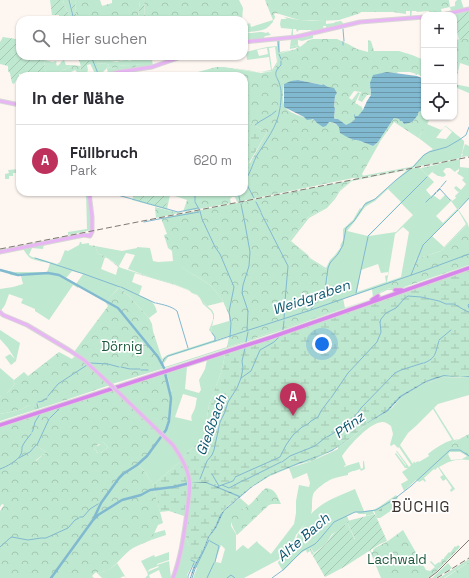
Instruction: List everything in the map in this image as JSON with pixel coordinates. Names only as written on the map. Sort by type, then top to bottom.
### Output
[{"type":"highway","points":[[0,424],[278,333],[469,267]]},
{"type":"highway","points":[[0,424],[272,337],[469,267]]},
{"type":"highway","points":[[394,290],[402,290]]},
{"type":"highway","points":[[372,300],[378,296]]},
{"type":"main road","points":[[456,12],[469,9]]},
{"type":"main road","points":[[248,42],[296,37],[351,23],[365,21],[421,17]]},
{"type":"main road","points":[[120,72],[152,67],[172,60]]},
{"type":"main road","points":[[0,101],[16,104]]},
{"type":"main road","points":[[0,252],[84,235],[90,236],[92,233],[92,217],[89,196]]},
{"type":"main road","points":[[0,312],[3,315],[27,325],[84,360],[163,434],[178,452],[190,483],[183,540],[173,578]]},
{"type":"green space","points":[[50,0],[63,0],[70,16],[52,15]]},
{"type":"green space","points":[[63,0],[70,0],[74,16],[70,16]]},
{"type":"green space","points":[[70,0],[75,0],[77,16],[74,16]]},
{"type":"green space","points":[[75,0],[100,0],[102,6],[112,3],[112,0],[140,0],[138,16],[77,16]]},
{"type":"green space","points":[[140,0],[144,0],[145,16],[138,16]]},
{"type":"green space","points":[[144,0],[239,0],[243,8],[242,16],[145,16]]},
{"type":"green space","points":[[265,0],[449,0],[450,7],[441,9],[442,12],[412,11],[411,17],[410,11],[406,11],[406,14],[393,12],[361,12],[339,20],[321,21],[299,20],[276,13],[274,14],[275,17],[273,20]]},
{"type":"green space","points":[[457,0],[461,0],[464,9],[451,11],[450,7],[455,6],[455,2]]},
{"type":"green space","points":[[469,11],[469,38],[459,40],[457,14]]},
{"type":"green space","points":[[284,17],[299,20],[326,21],[326,24],[341,21],[343,23],[342,25],[326,28],[326,26],[323,26],[324,29],[312,32],[311,30],[299,30],[297,32],[296,29],[293,29],[293,36],[291,36],[292,29],[281,28],[281,19],[287,19]]},
{"type":"green space","points":[[273,20],[268,27],[263,30],[248,32],[248,24],[250,23],[251,27]]},
{"type":"green space","points":[[248,32],[268,32],[271,35],[265,36],[263,39],[248,40]]},
{"type":"green space","points":[[313,35],[313,38],[302,41],[298,40],[298,45],[290,47],[291,39]]},
{"type":"green space","points":[[3,37],[16,39],[16,60],[44,60],[46,72],[16,72],[16,81],[14,84],[12,83],[8,66],[0,64],[0,42]]},
{"type":"green space","points":[[469,38],[469,66],[457,62],[457,40]]},
{"type":"green space","points":[[276,39],[280,40],[280,52],[290,50],[278,54],[277,64],[273,71],[260,72],[271,70],[269,57],[248,60],[248,52],[277,46],[277,40],[248,42]],"holes":[[[275,47],[277,62],[272,70],[269,48]],[[267,48],[268,54],[259,56],[257,50]]]},
{"type":"green space","points":[[313,39],[337,39],[357,49],[368,52],[368,40],[371,41],[374,51],[399,51],[421,59],[421,76],[410,72],[387,72],[370,89],[371,95],[367,95],[362,102],[358,100],[361,92],[354,91],[349,98],[352,100],[358,92],[360,93],[355,103],[362,107],[363,111],[358,116],[355,116],[355,119],[346,126],[338,119],[334,118],[335,96],[337,93],[323,84],[298,80],[284,84],[283,97],[283,102],[287,109],[296,115],[312,119],[317,123],[332,122],[340,127],[340,130],[348,137],[373,146],[378,142],[394,118],[399,119],[404,124],[409,123],[414,120],[421,110],[421,120],[429,120],[419,137],[420,139],[394,122],[381,140],[362,174],[363,176],[237,202],[235,197],[232,197],[230,199],[231,203],[183,212],[187,200],[175,196],[248,196],[248,162],[250,163],[267,132],[248,122],[248,72],[198,72],[216,67],[261,73],[273,71],[277,64],[278,54],[296,49],[298,47],[290,49],[290,47],[298,45],[300,47],[309,40]]},
{"type":"green space","points":[[44,60],[55,61],[57,62],[57,66],[64,60],[66,65],[71,65],[60,72],[46,72]]},
{"type":"green space","points":[[79,60],[89,60],[91,64],[87,65],[87,72],[80,72],[81,67]]},
{"type":"green space","points":[[88,60],[97,60],[99,64],[104,63],[109,65],[103,72],[94,72]]},
{"type":"green space","points":[[97,60],[110,60],[116,62],[124,60],[151,60],[152,65],[146,66],[145,63],[136,65],[135,68],[131,68],[128,65],[118,66],[117,71],[115,71],[115,69],[111,67],[107,68],[109,65],[104,63],[99,64]]},
{"type":"green space","points":[[151,60],[152,60],[153,65],[162,64],[122,72],[108,72],[107,68],[111,67],[115,69],[118,68],[118,66],[128,65],[131,68]]},
{"type":"green space","points":[[457,62],[460,63],[457,76]]},
{"type":"green space","points":[[71,65],[81,66],[80,72],[75,70],[71,72],[60,72],[64,69],[65,70]]},
{"type":"green space","points":[[457,85],[469,87],[469,93],[457,88]]},
{"type":"green space","points":[[248,122],[267,132],[248,163]]},
{"type":"green space","points":[[427,124],[441,130],[444,128],[436,138],[446,139],[452,132],[446,126],[464,141],[461,158],[354,179],[356,177],[413,166],[423,155],[433,149],[420,139],[419,137]]},
{"type":"green space","points":[[465,144],[469,146],[469,156],[461,157],[463,155],[462,153]]},
{"type":"green space","points":[[460,159],[460,167],[469,168],[469,199],[458,209],[468,224],[441,251],[416,259],[411,275],[388,284],[387,282],[387,284],[343,299],[334,295],[327,286],[328,271],[310,259],[289,240],[308,217],[321,210],[340,190],[352,180]],"holes":[[[439,164],[432,172],[443,177],[446,175],[443,171],[446,168],[450,168],[455,172],[459,168],[457,173],[464,178],[462,180],[466,184],[461,190],[456,186],[454,188],[458,192],[460,191],[455,196],[456,198],[452,201],[445,195],[440,200],[433,195],[431,196],[426,190],[434,182],[419,167]],[[407,170],[375,199],[366,202],[361,209],[360,208],[353,220],[343,229],[343,240],[340,246],[341,247],[330,260],[326,268],[310,258],[291,241],[309,218],[327,208],[340,191],[352,181]],[[388,189],[401,202],[368,236],[347,231],[365,207],[375,201]],[[451,201],[457,209],[443,223],[436,216]],[[401,203],[413,215],[396,232],[369,236]],[[458,210],[466,224],[444,247],[432,236]],[[403,227],[409,232],[401,277],[387,282],[395,234]],[[378,264],[381,273],[388,272],[388,275],[385,276],[386,282],[357,292],[361,270]]]},
{"type":"green space","points":[[440,164],[428,176],[421,169],[421,168]]},
{"type":"green space","points":[[16,169],[16,173],[13,173],[13,176],[9,176],[9,179],[5,179],[5,174],[9,173],[8,170]]},
{"type":"green space","points":[[352,180],[340,190],[325,208],[308,217],[289,240],[310,259],[328,271],[327,287],[334,295],[338,295],[343,298],[345,308],[227,347],[229,337],[229,315],[222,299],[210,285],[173,261],[172,251],[168,248],[164,235],[167,234],[161,218]]},
{"type":"green space","points":[[86,196],[89,196],[91,230],[68,235],[68,232],[87,229]]},
{"type":"green space","points":[[134,196],[133,199],[165,208],[168,196],[170,196],[167,209],[183,212],[179,213],[132,200]]},
{"type":"green space","points":[[134,196],[169,196],[165,208],[133,199]]},
{"type":"green space","points":[[155,207],[179,213],[156,218]]},
{"type":"green space","points":[[468,224],[469,265],[401,288],[390,288],[373,298],[372,289],[411,275],[416,259],[441,251]]},
{"type":"green space","points":[[80,242],[82,244],[89,243],[89,245],[94,246],[100,256],[105,257],[101,269],[116,275],[118,267],[135,273],[132,282],[142,286],[139,295],[153,303],[157,312],[149,318],[119,287],[107,301],[79,285],[78,288],[73,285],[49,320],[35,311],[35,309],[21,303],[23,299],[9,294],[5,305],[0,312],[0,289],[23,284],[21,276],[10,275],[0,271],[0,269],[14,272],[47,272],[50,263],[31,258],[23,249],[44,244],[43,249],[32,248],[29,255],[57,264],[60,262],[65,250],[68,251],[79,245]],"holes":[[[72,271],[83,274],[76,284],[66,278]]]},
{"type":"green space","points":[[93,245],[95,246],[98,254],[105,256],[121,268],[174,284],[191,292],[175,285],[121,269],[107,258],[98,256]]},
{"type":"green space","points":[[95,246],[122,251],[137,247],[150,248],[153,261],[174,261],[210,285],[223,302],[207,306],[198,295],[189,290],[128,269],[135,255],[126,253],[119,266],[105,256],[98,254]]},
{"type":"green space","points":[[469,270],[469,378],[443,377],[427,383],[426,382],[402,396],[386,413],[380,415],[375,420],[365,425],[354,436],[338,447],[312,461],[299,464],[270,476],[253,486],[223,510],[195,563],[189,561],[189,546],[186,537],[184,536],[187,517],[169,511],[160,512],[153,485],[181,461],[188,451],[201,439],[205,431],[209,404],[222,370],[225,354]]},
{"type":"green space","points":[[412,285],[398,290],[387,290],[374,298],[385,289],[398,289]]},
{"type":"green space","name":"Dörnig","points":[[119,287],[149,318],[165,368],[112,384],[74,352],[108,306],[106,303],[107,301]]},
{"type":"green space","points":[[193,293],[201,297],[214,314],[214,317],[211,331],[209,330],[213,320],[213,315],[211,311],[203,304],[200,298]]},
{"type":"green space","points":[[374,298],[286,329],[165,368],[165,367]]},
{"type":"green space","points":[[229,321],[229,336],[215,341],[229,337],[228,338],[168,357],[164,363],[162,359],[167,355],[214,340],[215,337],[210,331],[212,326]]},
{"type":"green space","points":[[0,330],[20,343],[16,361],[11,365],[5,357],[10,354],[15,359],[0,339]]},
{"type":"green space","points":[[59,352],[72,359],[76,355],[110,385],[63,401],[60,397],[38,402],[39,407],[36,409],[29,405],[19,410],[0,414],[0,397],[5,392],[7,393],[15,384],[13,382],[14,380],[24,372],[28,376]]},
{"type":"green space","points":[[225,354],[222,370],[209,404],[203,436],[199,443],[188,451],[182,460],[164,435],[170,423],[172,399],[172,392],[166,372]],"holes":[[[207,360],[205,369],[199,380],[201,390],[199,393],[185,389],[187,367]],[[183,394],[197,398],[191,419],[192,421],[175,417]]]},
{"type":"green space","points":[[0,368],[14,380],[13,382],[15,384],[7,393],[0,397]]},
{"type":"green space","points":[[166,373],[172,392],[172,399],[170,423],[164,435],[116,388]]},
{"type":"green space","points":[[443,377],[469,378],[469,395],[438,404],[434,408],[454,440],[459,439],[454,442],[449,451],[461,451],[469,456],[469,460],[461,459],[467,456],[460,452],[450,452],[448,454],[451,460],[458,459],[453,460],[439,467],[455,489],[451,492],[450,490],[452,488],[446,479],[443,481],[440,477],[443,475],[438,467],[424,478],[426,481],[425,482],[423,480],[419,482],[416,480],[404,491],[401,484],[408,480],[402,472],[408,468],[405,468],[395,454],[396,453],[406,466],[396,451],[409,467],[411,465],[399,447],[398,448],[394,444],[391,446],[390,445],[393,434],[391,426],[383,422],[377,423],[365,431],[342,456],[346,465],[344,466],[345,467],[359,462],[361,469],[363,468],[364,461],[365,469],[361,471],[360,469],[353,471],[348,473],[348,475],[330,480],[314,493],[312,498],[311,514],[326,502],[355,489],[364,511],[373,510],[379,507],[380,508],[373,511],[374,514],[366,516],[366,514],[358,514],[356,512],[347,516],[349,521],[347,522],[355,540],[353,541],[345,524],[332,534],[326,544],[314,553],[311,548],[309,548],[310,551],[307,553],[306,550],[303,552],[283,571],[278,562],[291,551],[298,534],[305,523],[296,535],[290,551],[278,560],[244,578],[193,578],[197,568],[192,566],[187,578],[174,578],[184,536],[186,537],[189,546],[189,561],[203,550],[208,537],[215,527],[223,510],[240,498],[249,506],[242,509],[231,523],[231,526],[236,534],[236,551],[243,545],[248,549],[257,541],[271,554],[294,524],[299,485],[309,487],[310,483],[307,473],[293,479],[289,468],[312,461],[338,449],[338,447],[354,436],[365,425],[392,408],[402,396],[426,382],[427,383]],"holes":[[[433,409],[452,440],[428,454],[429,456],[419,462],[418,461],[415,463],[414,461],[413,464],[400,445],[408,433]],[[221,545],[225,549],[221,563],[215,562]]]},
{"type":"green space","points":[[115,390],[162,436],[149,454],[138,465],[146,473],[153,485],[163,523],[158,525],[151,540],[128,551],[107,571],[96,572],[92,576],[94,578],[0,578],[0,511],[4,505],[2,504],[0,507],[0,427]],"holes":[[[103,442],[108,447],[101,453],[99,450],[97,453],[98,447],[95,450],[94,449],[97,445],[102,444]],[[37,446],[46,452],[36,461],[28,454]]]},
{"type":"green space","points":[[61,397],[63,401],[0,421],[0,414],[19,410],[29,405],[39,407],[38,402]]},
{"type":"green space","points":[[469,434],[469,456],[461,451],[449,451],[450,446],[454,442]]},
{"type":"green space","points":[[162,436],[172,446],[181,461],[153,485],[146,473],[138,465],[149,454]]},
{"type":"green space","points":[[103,442],[108,447],[101,453],[97,453],[97,449],[94,449],[97,445],[98,446]]},
{"type":"green space","points":[[37,446],[46,452],[35,461],[28,454]]},
{"type":"green space","points":[[266,488],[274,491],[281,504],[269,505],[237,535],[231,522],[232,516],[250,504]]},
{"type":"green space","points":[[396,495],[398,498],[381,510],[376,515],[377,518],[374,511]]},
{"type":"green space","points":[[396,498],[401,504],[378,518],[376,515],[377,511]]},
{"type":"green space","points":[[375,514],[387,541],[325,577],[313,556],[345,524],[354,540],[355,539],[347,522]]},
{"type":"green space","points":[[165,530],[166,535],[151,540],[154,533]]},
{"type":"green space","name":"Lachwald","points":[[403,530],[426,570],[430,571],[435,567],[430,562],[431,561],[435,565],[439,562],[440,563],[455,546],[456,547],[458,545],[460,547],[434,574],[428,578],[381,578],[370,551],[371,550],[371,552],[373,552],[375,548]]},
{"type":"green space","points":[[310,547],[314,554],[312,555],[309,548]]},
{"type":"green space","points":[[169,552],[169,560],[157,565],[169,561],[171,578],[162,578],[159,570],[149,575],[150,578],[145,578],[148,575],[141,561],[154,555],[155,557]],"holes":[[[159,567],[147,572],[150,569]]]},
{"type":"green space","points":[[469,559],[469,562],[444,578],[439,578]]},
{"type":"green space","points":[[469,562],[469,578],[445,578]]},
{"type":"green space","points":[[117,563],[126,578],[124,576],[120,578],[102,578],[96,572],[107,570]]},
{"type":"green space","points":[[448,563],[452,568],[436,578],[432,578]]},
{"type":"water","points":[[387,72],[421,78],[421,110],[414,120],[409,123],[404,124],[399,119],[394,118],[378,142],[373,146],[354,140],[340,133],[339,127],[332,122],[329,122],[323,127],[313,119],[307,120],[284,107],[284,84],[298,80],[323,84],[334,88],[337,93],[335,96],[334,118],[346,125],[355,119],[354,115],[355,114],[355,116],[358,116],[363,110],[371,95],[370,83],[373,75]]},
{"type":"water","points":[[444,375],[459,377],[444,376],[426,382],[401,397],[388,411],[364,425],[387,410],[400,396],[426,381]]},
{"type":"water","points":[[354,435],[332,451],[270,475],[252,487],[224,511],[216,528],[209,537],[190,578],[193,568],[220,515],[224,510],[239,497],[206,483],[190,483],[206,482],[240,496],[251,487],[269,475],[326,453]]},
{"type":"waterway","points":[[69,0],[73,16]]},
{"type":"waterway","points":[[343,29],[344,41]]},
{"type":"waterway","points":[[278,40],[279,52]]},
{"type":"waterway","points":[[279,54],[281,59]]},
{"type":"waterway","points":[[93,60],[97,72]]},
{"type":"waterway","points":[[248,175],[279,115],[281,91],[276,76],[276,71],[281,65],[281,61]]},
{"type":"waterway","points":[[255,125],[276,111]]},
{"type":"waterway","name":"Gießbach","points":[[413,167],[424,155],[429,152],[447,147],[459,140],[466,135],[469,127]]},
{"type":"waterway","name":"Gießbach","points":[[311,309],[325,290],[328,268],[343,245],[346,228],[354,221],[365,204],[375,199],[412,168]]},
{"type":"waterway","points":[[368,236],[427,177]]},
{"type":"waterway","points":[[441,187],[446,181]]},
{"type":"waterway","points":[[248,187],[254,198]]},
{"type":"waterway","points":[[437,191],[440,188]]},
{"type":"waterway","points":[[440,189],[450,200]]},
{"type":"waterway","points":[[437,192],[440,189]]},
{"type":"waterway","points":[[431,198],[436,192]]},
{"type":"waterway","points":[[121,196],[178,212],[198,208]]},
{"type":"waterway","points":[[195,196],[195,201]]},
{"type":"waterway","points":[[239,196],[240,201]]},
{"type":"waterway","points":[[426,202],[430,198]]},
{"type":"waterway","points":[[459,209],[469,198]]},
{"type":"waterway","points":[[195,202],[199,209]]},
{"type":"waterway","points":[[256,202],[261,212]]},
{"type":"waterway","points":[[241,204],[250,252],[249,266],[242,293],[248,311],[247,330]]},
{"type":"waterway","points":[[411,275],[423,245],[458,210]]},
{"type":"waterway","points":[[200,211],[202,219],[215,247],[220,254],[234,287],[229,312],[231,323],[230,337]]},
{"type":"waterway","points":[[165,218],[199,212]]},
{"type":"waterway","points":[[261,213],[288,266],[285,301]]},
{"type":"waterway","points":[[144,222],[164,218]]},
{"type":"waterway","points":[[356,293],[368,237]]},
{"type":"waterway","name":"Weidgraben","points":[[162,364],[164,359],[168,356],[311,310],[469,254]]},
{"type":"waterway","points":[[35,258],[120,287]]},
{"type":"waterway","points":[[0,270],[18,275],[48,273],[59,275],[118,308],[158,357],[164,368]]},
{"type":"waterway","points":[[121,287],[155,303]]},
{"type":"waterway","points":[[380,322],[386,313],[396,308],[408,296],[421,297],[446,304],[454,304],[469,312]]},
{"type":"waterway","points":[[284,319],[285,302]]},
{"type":"waterway","points":[[156,303],[170,307],[177,311],[188,348]]},
{"type":"waterway","points":[[469,304],[469,308]]},
{"type":"waterway","points":[[283,330],[284,321]]},
{"type":"waterway","points":[[331,398],[348,373],[377,342],[381,332],[380,322]]},
{"type":"waterway","points":[[439,340],[451,330]]},
{"type":"waterway","points":[[246,342],[248,332]]},
{"type":"waterway","points":[[212,333],[215,337],[215,341]]},
{"type":"waterway","points":[[241,378],[251,371],[260,350],[274,342],[280,336]]},
{"type":"waterway","points":[[424,363],[433,357],[439,341]]},
{"type":"waterway","name":"Gießbach","points":[[200,479],[207,461],[214,450],[220,422],[228,402],[237,388],[241,378],[243,368],[242,361],[245,348]]},
{"type":"waterway","points":[[90,363],[108,364],[119,367]]},
{"type":"waterway","name":"Pfinz","points":[[361,408],[395,373],[423,363]]},
{"type":"waterway","points":[[48,396],[58,384],[87,365]]},
{"type":"waterway","points":[[121,367],[140,369]]},
{"type":"waterway","points":[[141,370],[148,370]]},
{"type":"waterway","points":[[94,518],[101,503],[119,478],[147,456],[166,430],[169,421],[171,398],[165,373]]},
{"type":"waterway","points":[[38,402],[47,398]]},
{"type":"waterway","points":[[235,477],[280,457],[293,435],[302,427],[318,417],[330,399]]},
{"type":"waterway","points":[[37,404],[38,408]]},
{"type":"waterway","points":[[50,418],[61,407]]},
{"type":"waterway","name":"Pfinz","points":[[327,437],[350,421],[361,408]]},
{"type":"waterway","points":[[32,432],[35,422],[40,414]]},
{"type":"waterway","points":[[37,445],[49,419]]},
{"type":"waterway","points":[[0,469],[18,459],[22,452],[23,445],[31,434]]},
{"type":"waterway","points":[[282,462],[290,456],[315,446],[326,437]]},
{"type":"waterway","points":[[19,458],[30,452],[36,445]]},
{"type":"waterway","name":"Alte Bach","points":[[272,578],[283,570],[302,551],[315,544],[334,522],[355,512],[376,510],[393,500],[411,486],[450,450],[460,450],[469,456]]},
{"type":"waterway","points":[[245,480],[281,462]]},
{"type":"waterway","points":[[212,474],[216,481]]},
{"type":"waterway","points":[[222,485],[233,481],[235,478]]},
{"type":"waterway","points":[[216,487],[222,485],[229,488],[244,480]]},
{"type":"waterway","points":[[216,481],[219,486]]},
{"type":"waterway","points":[[51,578],[98,515],[122,500],[141,495],[150,490],[190,483]]},
{"type":"waterway","points":[[80,517],[83,517],[90,509],[98,504]]},
{"type":"waterway","points":[[0,547],[12,537],[28,540],[46,538],[68,528],[75,520],[79,518]]},
{"type":"waterway","points":[[192,578],[209,540]]},
{"type":"waterway","points":[[210,541],[219,546],[215,562]]},
{"type":"waterway","points":[[191,560],[195,562]]},
{"type":"waterway","points":[[188,578],[194,563]]},
{"type":"waterway","points":[[207,578],[214,563]]},
{"type":"waterway","name":"Alte Bach","points":[[227,578],[231,575],[235,578]]},
{"type":"tram line","points":[[429,578],[469,540]]},
{"type":"railway","points":[[0,249],[469,157]]},
{"type":"railway","points":[[437,578],[469,558]]},
{"type":"place","name":"Füllbruch","points":[[293,416]]},
{"type":"district","name":"BÜCHIG","points":[[421,507]]}]
